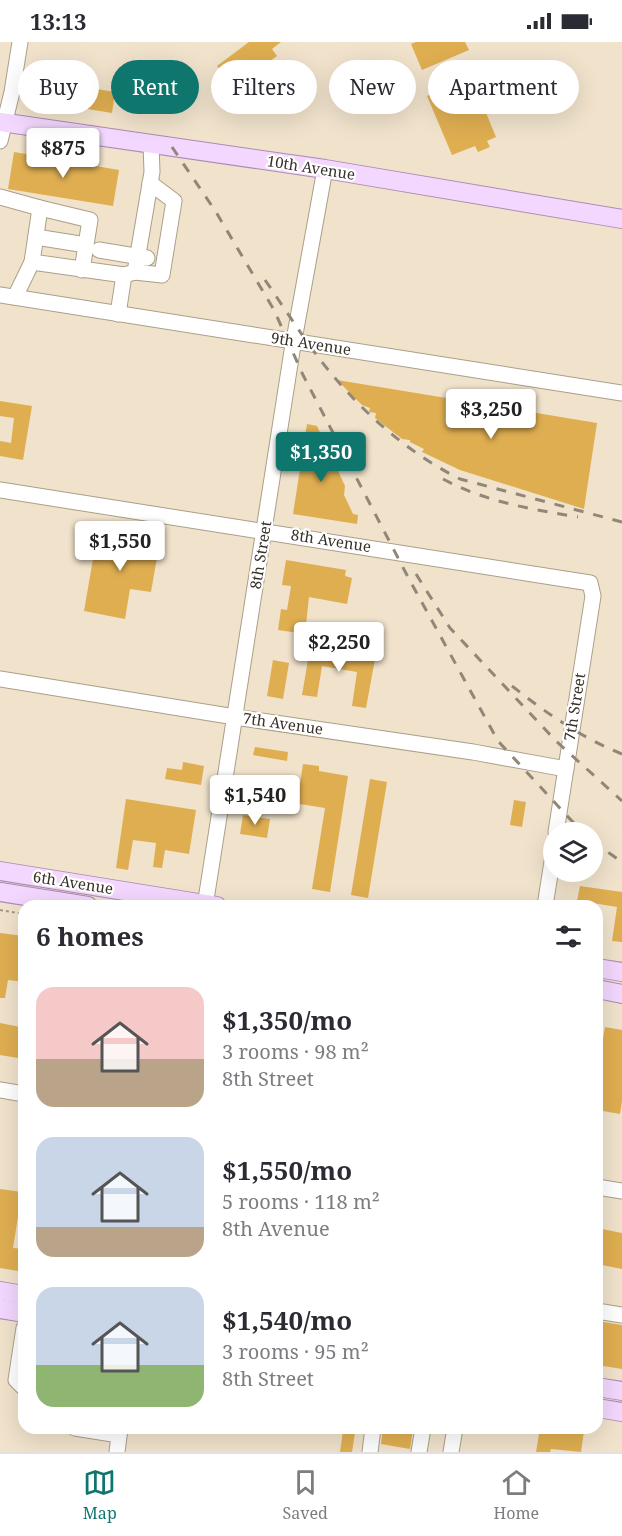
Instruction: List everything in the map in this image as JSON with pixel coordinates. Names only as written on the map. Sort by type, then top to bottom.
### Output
[{"type":"main road","name":"10th Avenue","points":[[2,122],[325,169],[622,219]]},
{"type":"main road","name":"6th Avenue","points":[[0,871],[178,900]]},
{"type":"main road","name":"6th Avenue","points":[[0,892],[50,900]]},
{"type":"main road","points":[[603,969],[622,972]]},
{"type":"main road","points":[[603,990],[622,994]]},
{"type":"main road","points":[[0,1291],[18,1294]]},
{"type":"main road","points":[[0,1309],[18,1311]]},
{"type":"main road","points":[[603,1388],[622,1391]]},
{"type":"main road","points":[[603,1409],[622,1412]]},
{"type":"street","points":[[0,141],[2,122],[12,92],[20,42]]},
{"type":"street","points":[[32,262],[82,270],[162,275],[152,254],[151,144]]},
{"type":"street","name":"8th Street","points":[[210,900],[235,717],[294,342],[325,169]]},
{"type":"street","points":[[118,314],[129,274],[152,254],[174,201],[150,183]]},
{"type":"street","points":[[0,197],[90,220],[90,248],[82,270]]},
{"type":"street","points":[[8,296],[32,262],[40,208]]},
{"type":"street","points":[[36,237],[90,248],[152,254]]},
{"type":"street","name":"9th Avenue","points":[[8,296],[622,393]]},
{"type":"street","name":"8th Avenue","points":[[0,490],[590,583]]},
{"type":"street","name":"7th Street","points":[[558,822],[593,596],[590,583]]},
{"type":"street","name":"7th Avenue","points":[[0,679],[473,752],[566,769]]},
{"type":"street","points":[[546,900],[549,882]]},
{"type":"street","points":[[0,1090],[18,1093]]},
{"type":"street","points":[[603,1188],[622,1191]]},
{"type":"street","points":[[603,1312],[622,1315]]},
{"type":"street","points":[[18,1367],[16,1380],[18,1382]]},
{"type":"street","points":[[117,1452],[120,1434]]},
{"type":"street","points":[[370,1452],[372,1434]]},
{"type":"street","points":[[419,1452],[422,1434]]},
{"type":"street","points":[[451,1452],[454,1434]]},
{"type":"path","points":[[0,910],[18,913]]},
{"type":"building","points":[[249,42],[281,42],[272,49],[277,56],[272,60],[225,60]]},
{"type":"building","points":[[416,42],[465,42],[469,50],[446,60],[428,60],[428,67],[422,70],[411,44]]},
{"type":"building","points":[[99,89],[111,91],[111,113],[99,111]]},
{"type":"building","points":[[435,114],[487,114],[496,137],[487,141],[490,147],[478,152],[475,146],[452,155]]},
{"type":"building","points":[[14,152],[119,170],[113,206],[8,189]]},
{"type":"building","points":[[337,380],[597,423],[584,509],[460,470],[422,452],[424,449],[410,440],[402,439],[375,418],[376,413],[369,412],[370,408],[362,405]]},
{"type":"building","points":[[0,401],[32,406],[23,460],[0,456],[0,441],[11,443],[14,418],[0,416]]},
{"type":"building","points":[[307,424],[317,426],[345,486],[344,495],[353,514],[358,515],[357,524],[293,514]]},
{"type":"building","points":[[98,530],[160,540],[151,592],[130,589],[125,619],[84,611]]},
{"type":"building","points":[[286,560],[346,570],[345,576],[352,578],[347,604],[309,597],[305,634],[278,630],[281,609],[287,610],[291,586],[282,585]]},
{"type":"building","points":[[310,648],[375,659],[366,708],[352,706],[357,672],[322,666],[317,697],[302,695]]},
{"type":"building","points":[[273,660],[289,663],[283,699],[267,696]]},
{"type":"building","points":[[255,747],[288,752],[287,761],[253,755]]},
{"type":"building","points":[[183,762],[204,766],[201,785],[165,779],[167,768],[182,770]]},
{"type":"building","points":[[303,764],[319,766],[319,771],[348,776],[330,892],[312,889],[325,808],[300,804],[299,811],[285,809],[287,795],[298,797]]},
{"type":"building","points":[[370,779],[387,782],[368,898],[351,895]]},
{"type":"building","points":[[126,799],[196,810],[189,854],[165,850],[162,868],[153,867],[156,843],[133,840],[128,870],[116,868]]},
{"type":"building","points":[[514,800],[526,802],[522,827],[510,825]]},
{"type":"building","points":[[243,815],[270,819],[267,838],[240,834]]},
{"type":"building","points":[[580,886],[622,892],[622,942],[612,941],[617,907],[603,905],[603,900],[577,900]]},
{"type":"building","points":[[0,933],[18,935],[18,981],[8,980],[5,998],[0,998]]},
{"type":"building","points":[[0,1023],[18,1027],[18,1058],[0,1055]]},
{"type":"building","points":[[605,1027],[622,1030],[620,1114],[603,1111]]},
{"type":"building","points":[[0,1189],[18,1191],[18,1217],[13,1248],[18,1248],[18,1271],[0,1268]]},
{"type":"building","points":[[603,1229],[622,1233],[622,1269],[603,1265]]},
{"type":"building","points":[[603,1322],[622,1325],[622,1369],[603,1366]]},
{"type":"building","points":[[343,1434],[355,1434],[352,1452],[340,1452]]},
{"type":"building","points":[[382,1434],[412,1434],[410,1449],[381,1444]]},
{"type":"building","points":[[539,1434],[584,1434],[581,1452],[551,1449],[550,1452],[536,1452]]},
{"type":"railway","points":[[172,147],[216,212],[274,310],[303,375],[409,579],[498,741],[573,822]]},
{"type":"railway","points":[[265,280],[316,355],[348,393],[377,422],[425,459],[460,479],[622,522]]},
{"type":"railway","points":[[443,479],[492,499],[526,508],[578,517]]},
{"type":"railway","points":[[416,574],[450,628],[556,741],[622,801]]},
{"type":"railway","points":[[512,686],[565,724],[622,754]]},
{"type":"railway","points":[[603,849],[622,862]]}]
